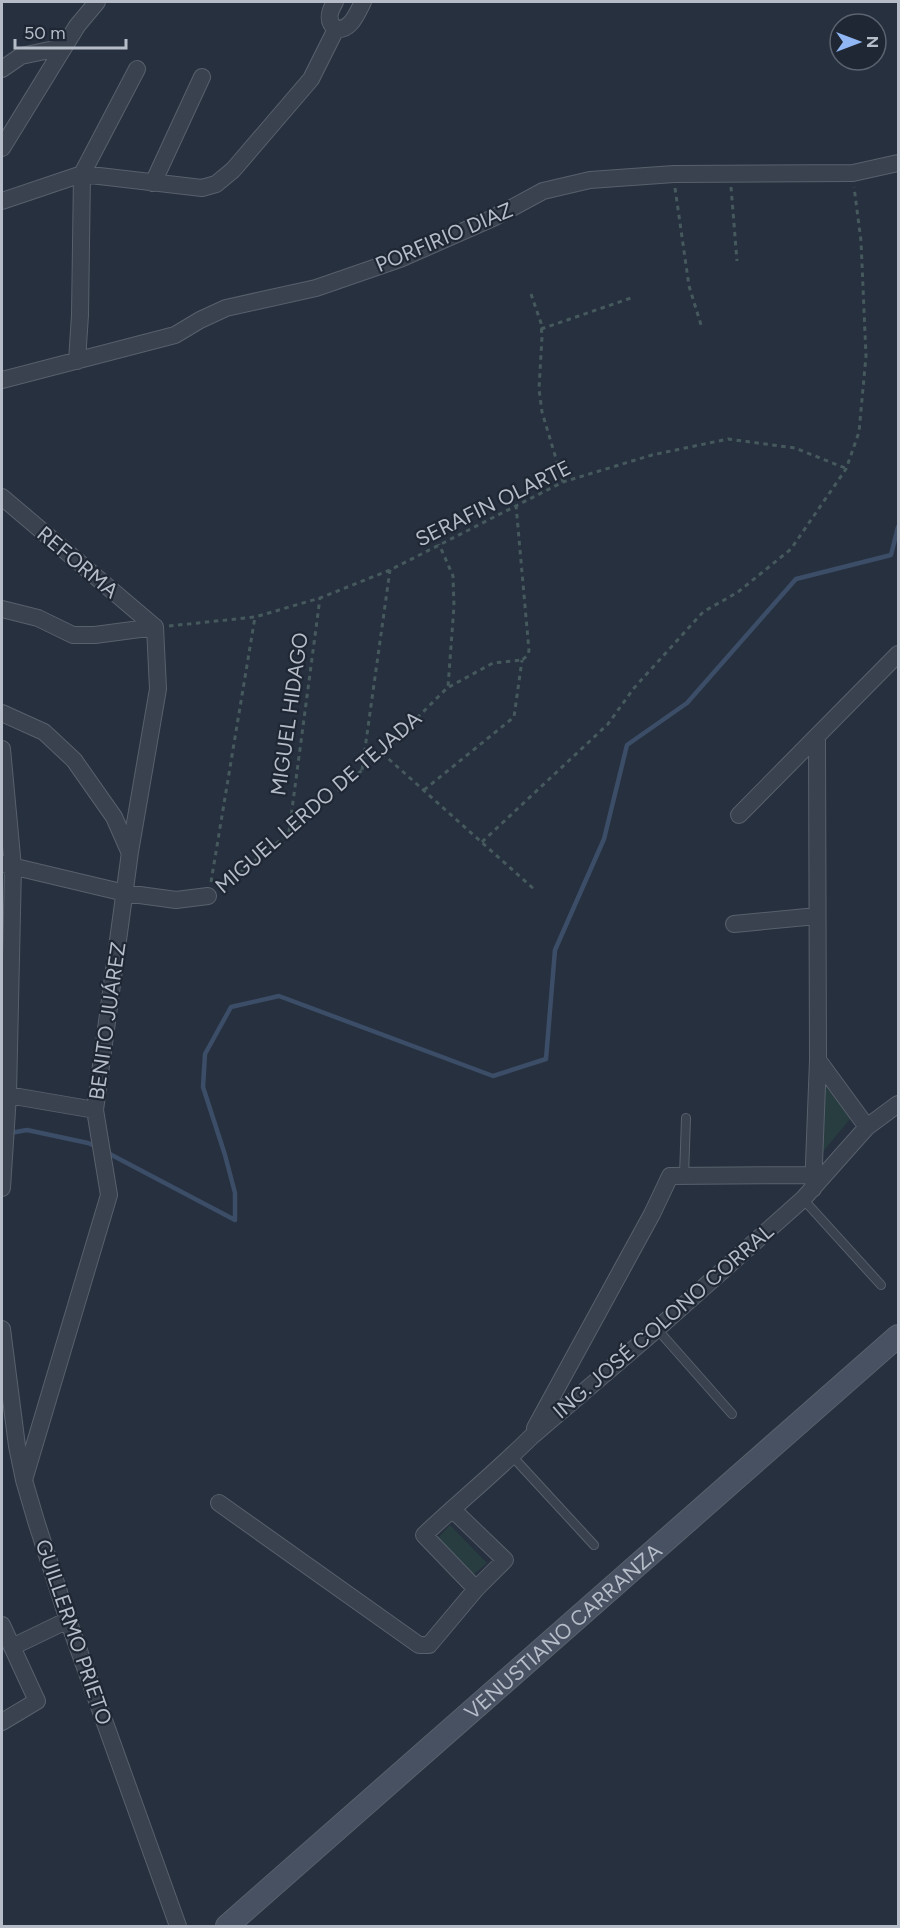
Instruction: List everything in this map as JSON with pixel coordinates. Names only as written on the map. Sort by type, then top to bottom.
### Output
[{"type":"main road","name":"VENUSTIANO CARRANZA","points":[[227,1926],[898,1336]]},
{"type":"street","points":[[2,148],[77,26],[97,2]]},
{"type":"street","points":[[335,2],[329,16],[332,26],[336,29],[347,28],[363,2]]},
{"type":"street","points":[[2,201],[82,174],[202,188],[216,184],[233,170],[311,79],[336,29]]},
{"type":"street","points":[[2,69],[21,56],[64,47]]},
{"type":"street","points":[[77,361],[82,174],[137,69]]},
{"type":"street","points":[[153,183],[202,77]]},
{"type":"street","name":"PORFIRIO DIAZ","points":[[2,380],[175,335],[226,308],[316,288],[400,259],[493,218],[543,192],[590,180],[674,174],[853,173],[898,163]]},
{"type":"street","name":"REFORMA","points":[[2,497],[155,627]]},
{"type":"street","points":[[2,609],[38,618],[73,635],[95,635],[155,627]]},
{"type":"street","name":"BENITO JUÁREZ","points":[[24,1480],[109,1195],[95,1110],[130,852],[158,689],[155,627]]},
{"type":"street","points":[[739,814],[898,654]]},
{"type":"street","points":[[2,713],[44,732],[74,760],[114,817],[130,852]]},
{"type":"street","points":[[531,1437],[652,1214],[670,1176],[810,1187],[818,1060],[817,737]]},
{"type":"street","points":[[2,749],[7,866],[2,1188]]},
{"type":"street","name":"MIGUEL LERDO DE TEJADA","points":[[7,866],[125,893],[176,900],[208,896]]},
{"type":"street","points":[[734,924],[817,916]]},
{"type":"street","points":[[818,1060],[867,1126]]},
{"type":"street","points":[[5,1095],[95,1110]]},
{"type":"street","name":"ING. JOSÉ COLONO CORRAL","points":[[477,1589],[424,1535],[531,1437],[657,1329],[810,1187],[867,1126],[898,1104]]},
{"type":"street","name":"GUILLERMO PRIETO","points":[[2,1329],[24,1480],[68,1620],[178,1926]]},
{"type":"street","points":[[219,1503],[419,1645],[429,1645],[505,1560],[452,1509]]},
{"type":"street","points":[[12,1647],[68,1620]]},
{"type":"street","points":[[2,1625],[37,1701],[2,1722]]},
{"type":"lane","points":[[684,1176],[686,1118]]},
{"type":"lane","points":[[810,1187],[881,1286]]},
{"type":"lane","points":[[657,1329],[732,1414]]},
{"type":"lane","points":[[512,1456],[594,1545]]},
{"type":"path","points":[[729,173],[737,261]]},
{"type":"path","points":[[482,842],[608,724],[634,688],[703,612],[738,592],[791,549],[846,469],[859,432],[866,356],[861,241],[853,173]]},
{"type":"path","points":[[674,174],[689,286],[702,328]]},
{"type":"path","points":[[531,294],[541,329],[539,389],[542,412],[563,482]]},
{"type":"path","points":[[541,329],[631,297]]},
{"type":"path","name":"SERAFIN OLARTE","points":[[155,627],[255,617],[320,598],[390,570],[563,482],[652,455],[728,439],[795,448],[846,469]]},
{"type":"path","points":[[424,790],[514,717],[522,660],[529,651],[516,505]]},
{"type":"path","points":[[439,544],[453,576],[454,606],[448,687]]},
{"type":"path","points":[[362,770],[390,570]]},
{"type":"path","name":"MIGUEL HIDAGO","points":[[289,833],[320,598]]},
{"type":"path","points":[[208,896],[255,617]]},
{"type":"path","name":"MIGUEL LERDO DE TEJADA","points":[[208,896],[230,882],[382,753],[448,687],[493,663],[522,660]]},
{"type":"path","points":[[382,753],[534,889]]},
{"type":"green space","points":[[822,1081],[851,1118],[821,1154]]},
{"type":"green space","points":[[450,1525],[487,1563],[474,1574],[438,1538]]},
{"type":"waterway","points":[[106,1152],[235,1220],[235,1193],[203,1087],[205,1054],[231,1007],[279,996],[493,1076],[546,1059],[555,950],[604,839],[627,745],[687,703],[796,579],[891,555],[898,527]]},
{"type":"waterway","points":[[10,1133],[27,1130],[95,1146]]}]
